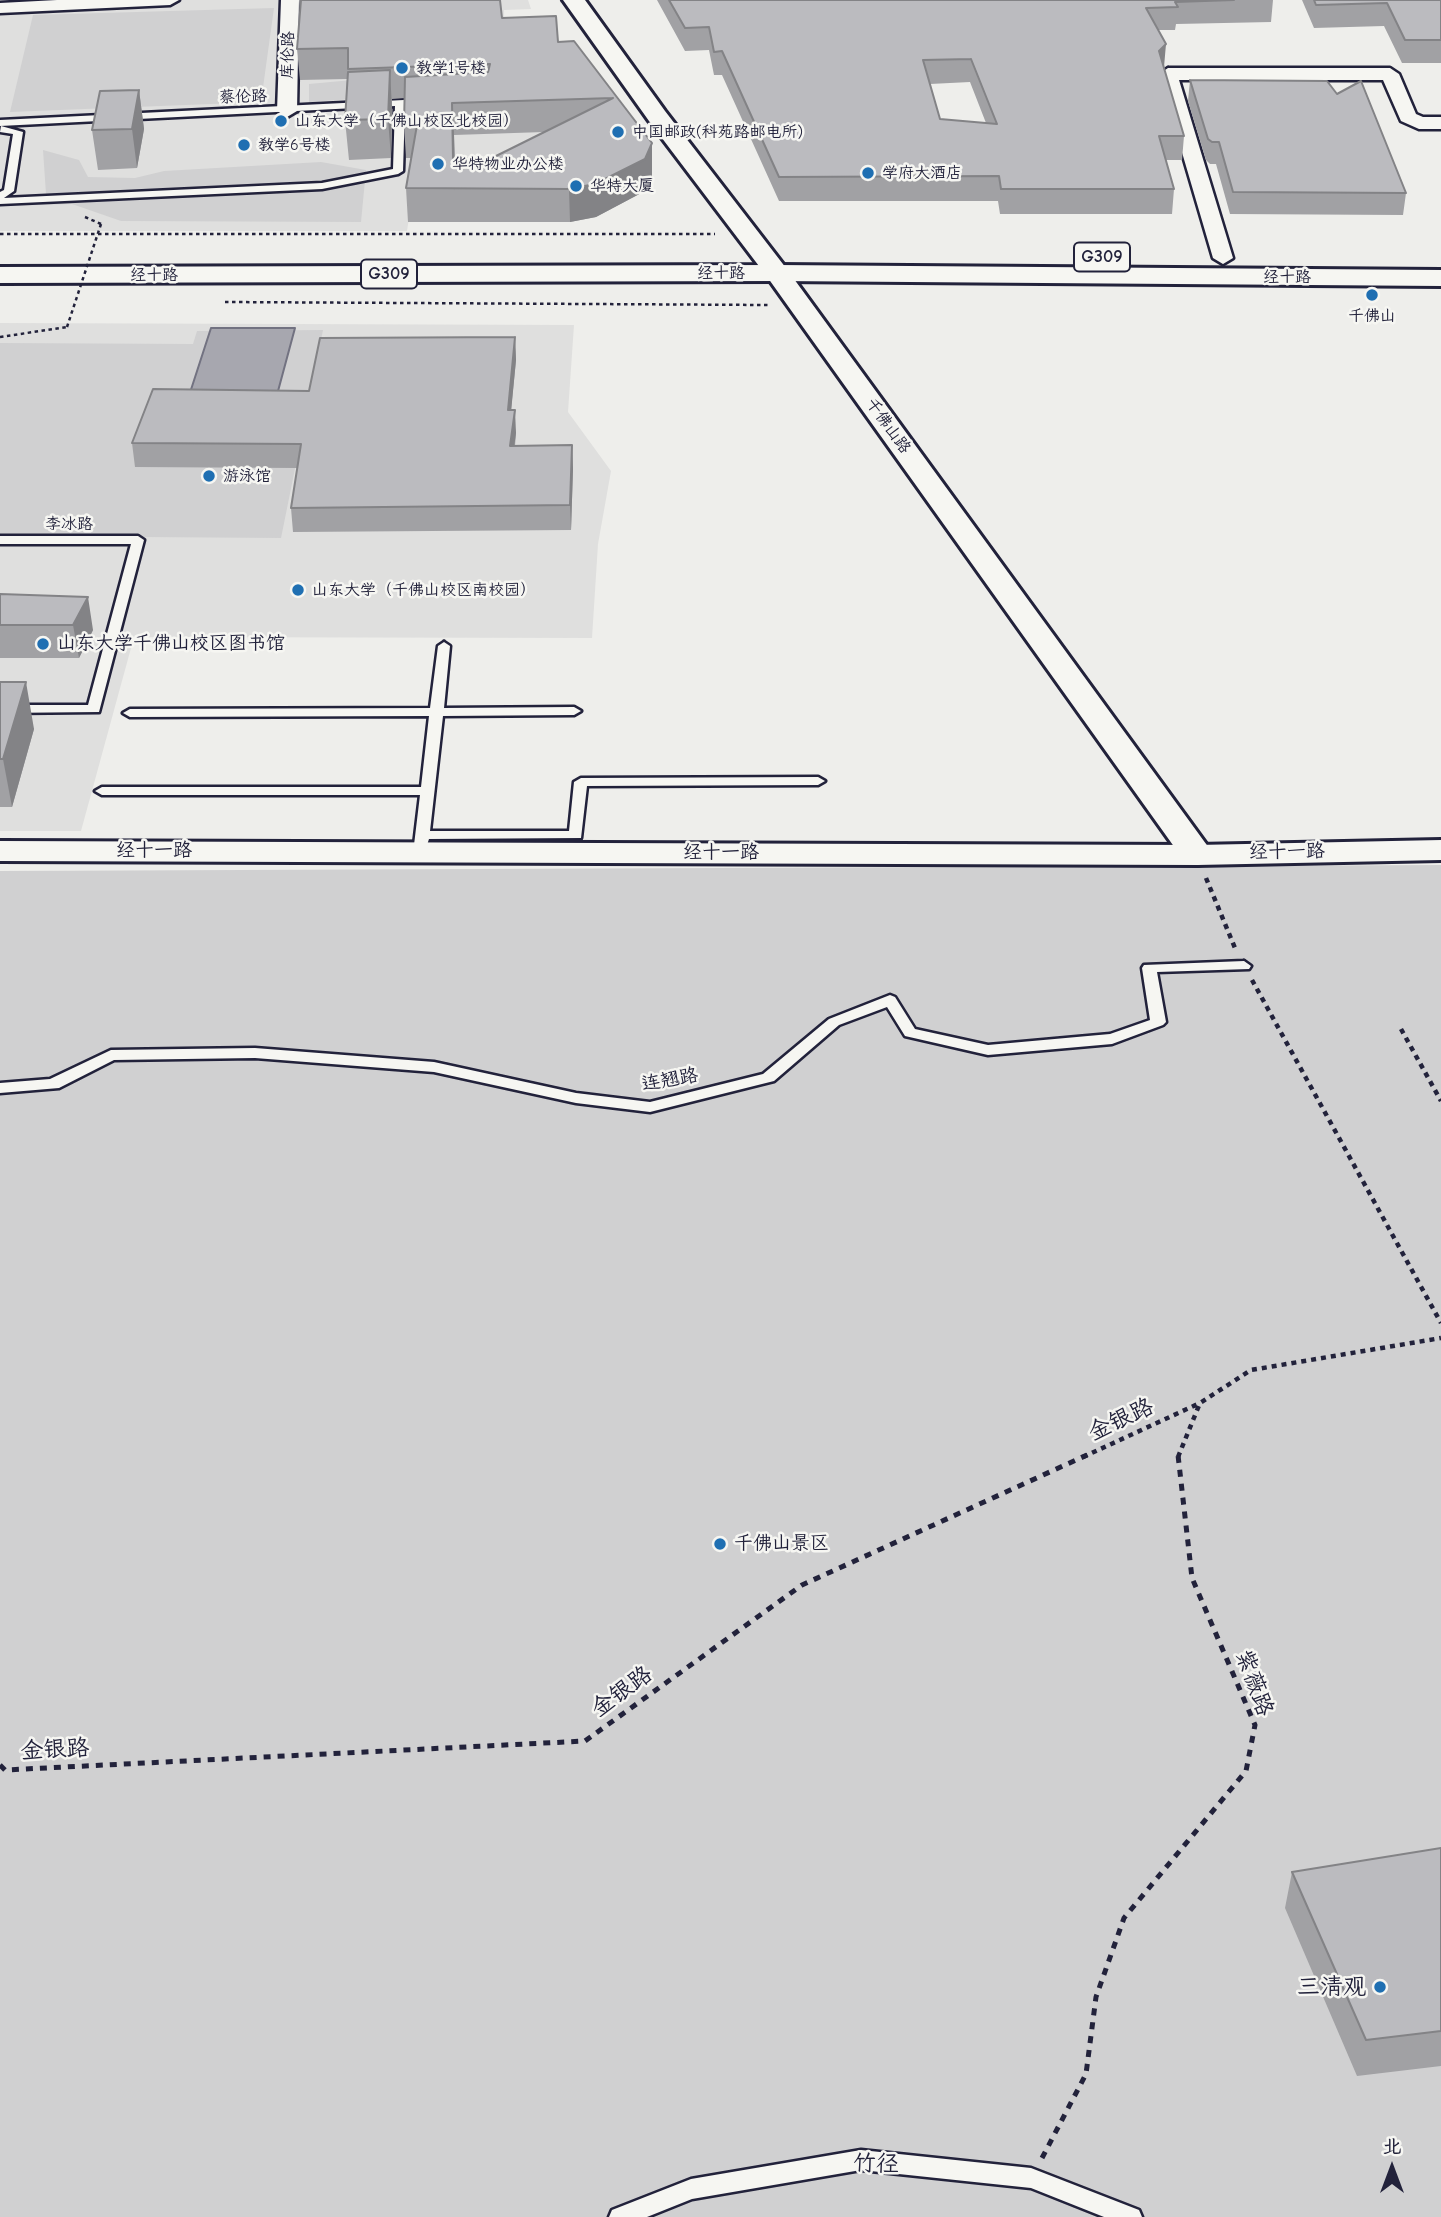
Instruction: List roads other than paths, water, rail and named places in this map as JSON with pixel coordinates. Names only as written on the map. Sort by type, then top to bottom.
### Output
[{"type":"main road","name":"千佛山路","points":[[574,0],[800,305],[1197,855]]},
{"type":"main road","name":"经十路","points":[[0,253],[1441,278]]},
{"type":"main road","name":"经十路","points":[[0,275],[1223,258],[1441,259]]},
{"type":"main road","name":"经十一路","points":[[0,851],[421,844],[1197,855],[1441,850]]},
{"type":"street","points":[[1,12],[96,2],[170,0]]},
{"type":"street","name":"库伦路","points":[[287,111],[290,0]]},
{"type":"street","points":[[1223,258],[1168,74],[1390,74],[1408,117],[1419,123],[1441,123]]},
{"type":"lane","name":"蔡伦路","points":[[0,122],[287,111],[437,102]]},
{"type":"lane","points":[[0,198],[322,186],[398,171],[400,104]]},
{"type":"lane","points":[[0,129],[18,132],[9,191],[0,198]]},
{"type":"lane","name":"李冰路","points":[[0,541],[138,540],[94,709],[0,709]]},
{"type":"lane","points":[[444,646],[421,844],[576,835],[581,782],[818,781]]},
{"type":"lane","points":[[130,713],[573,711]]},
{"type":"lane","points":[[102,791],[428,791]]},
{"type":"lane","name":"连翘路","points":[[0,1088],[54,1084],[111,1055],[255,1053],[434,1067],[576,1098],[650,1107],[768,1078],[834,1022],[890,1000],[910,1033],[988,1050],[1112,1039],[1158,1022],[1149,968],[1244,965]]},
{"type":"lane","name":"竹径","points":[[620,2217],[691,2189],[861,2160],[1031,2178],[1131,2217]]},
{"type":"place","name":"教学1号楼","points":[[402,68]]},
{"type":"place","name":"山东大学（千佛山校区北校园）","points":[[281,121]]},
{"type":"place","name":"中国邮政(科苑路邮电所)","points":[[618,132]]},
{"type":"place","name":"教学6号楼","points":[[244,145]]},
{"type":"place","name":"华特物业办公楼","points":[[438,164]]},
{"type":"place","name":"学府大酒店","points":[[868,173]]},
{"type":"place","name":"华特大厦","points":[[576,186]]},
{"type":"place","name":"千佛山","points":[[1372,295]]},
{"type":"place","name":"游泳馆","points":[[209,476]]},
{"type":"place","name":"山东大学（千佛山校区南校园）","points":[[298,590]]},
{"type":"place","name":"山东大学千佛山校区图书馆","points":[[43,644]]},
{"type":"place","name":"千佛山景区","points":[[720,1544]]},
{"type":"place","name":"三清观","points":[[1380,1987]]}]
